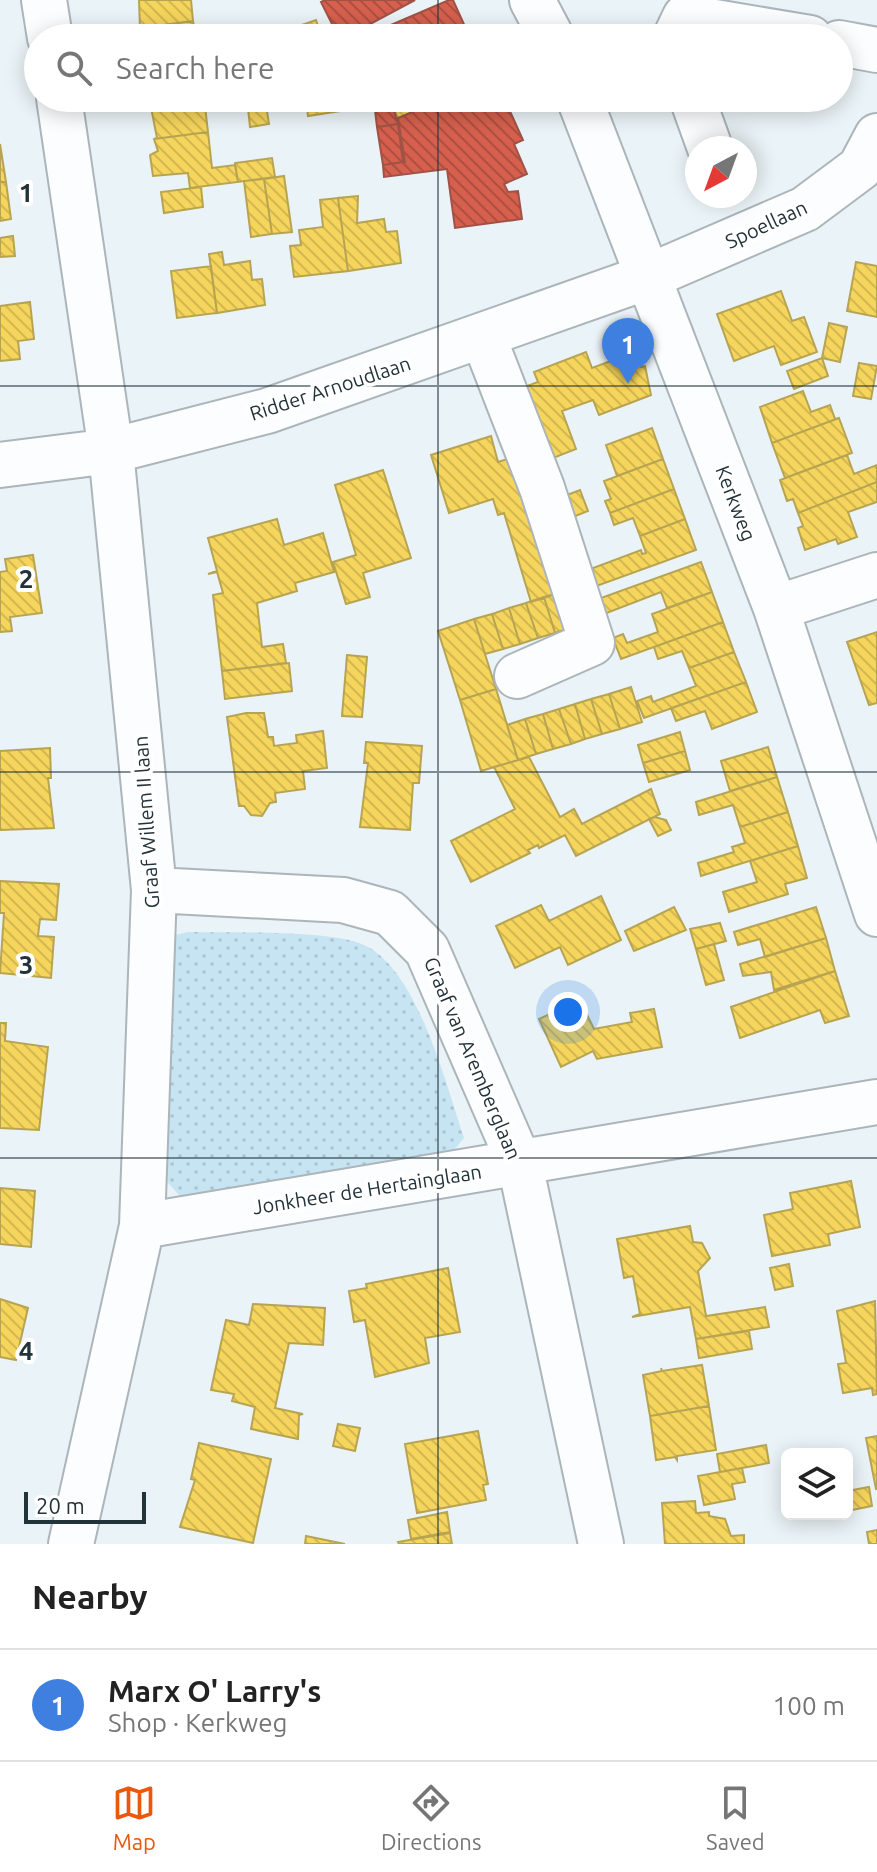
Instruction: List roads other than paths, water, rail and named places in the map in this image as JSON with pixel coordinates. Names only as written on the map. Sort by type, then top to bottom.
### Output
[{"type":"street","points":[[44,0],[48,24]]},
{"type":"street","points":[[532,0],[545,24]]},
{"type":"street","points":[[682,24],[685,17],[727,24]]},
{"type":"street","points":[[853,46],[877,50]]},
{"type":"street","name":"Graaf Willem II laan","points":[[61,112],[111,451],[154,890],[142,1226],[71,1544]]},
{"type":"street","name":"Kerkweg","points":[[585,112],[776,608],[877,914]]},
{"type":"street","points":[[697,112],[706,136]]},
{"type":"street","name":"Spoellaan","points":[[650,276],[805,209],[871,159]]},
{"type":"street","name":"Ridder Arnoudlaan","points":[[0,465],[111,451],[267,411],[650,276]]},
{"type":"street","points":[[483,336],[542,488],[592,643],[517,676]]},
{"type":"street","points":[[776,608],[877,575]]},
{"type":"street","name":"Graaf van Aremberglaan","points":[[154,890],[343,900],[390,913],[427,950],[520,1164],[601,1544]]},
{"type":"street","name":"Jonkheer de Hertainglaan","points":[[142,1226],[877,1102]]},
{"type":"place","name":"Marx O' Larry's","points":[[628,384]]}]
